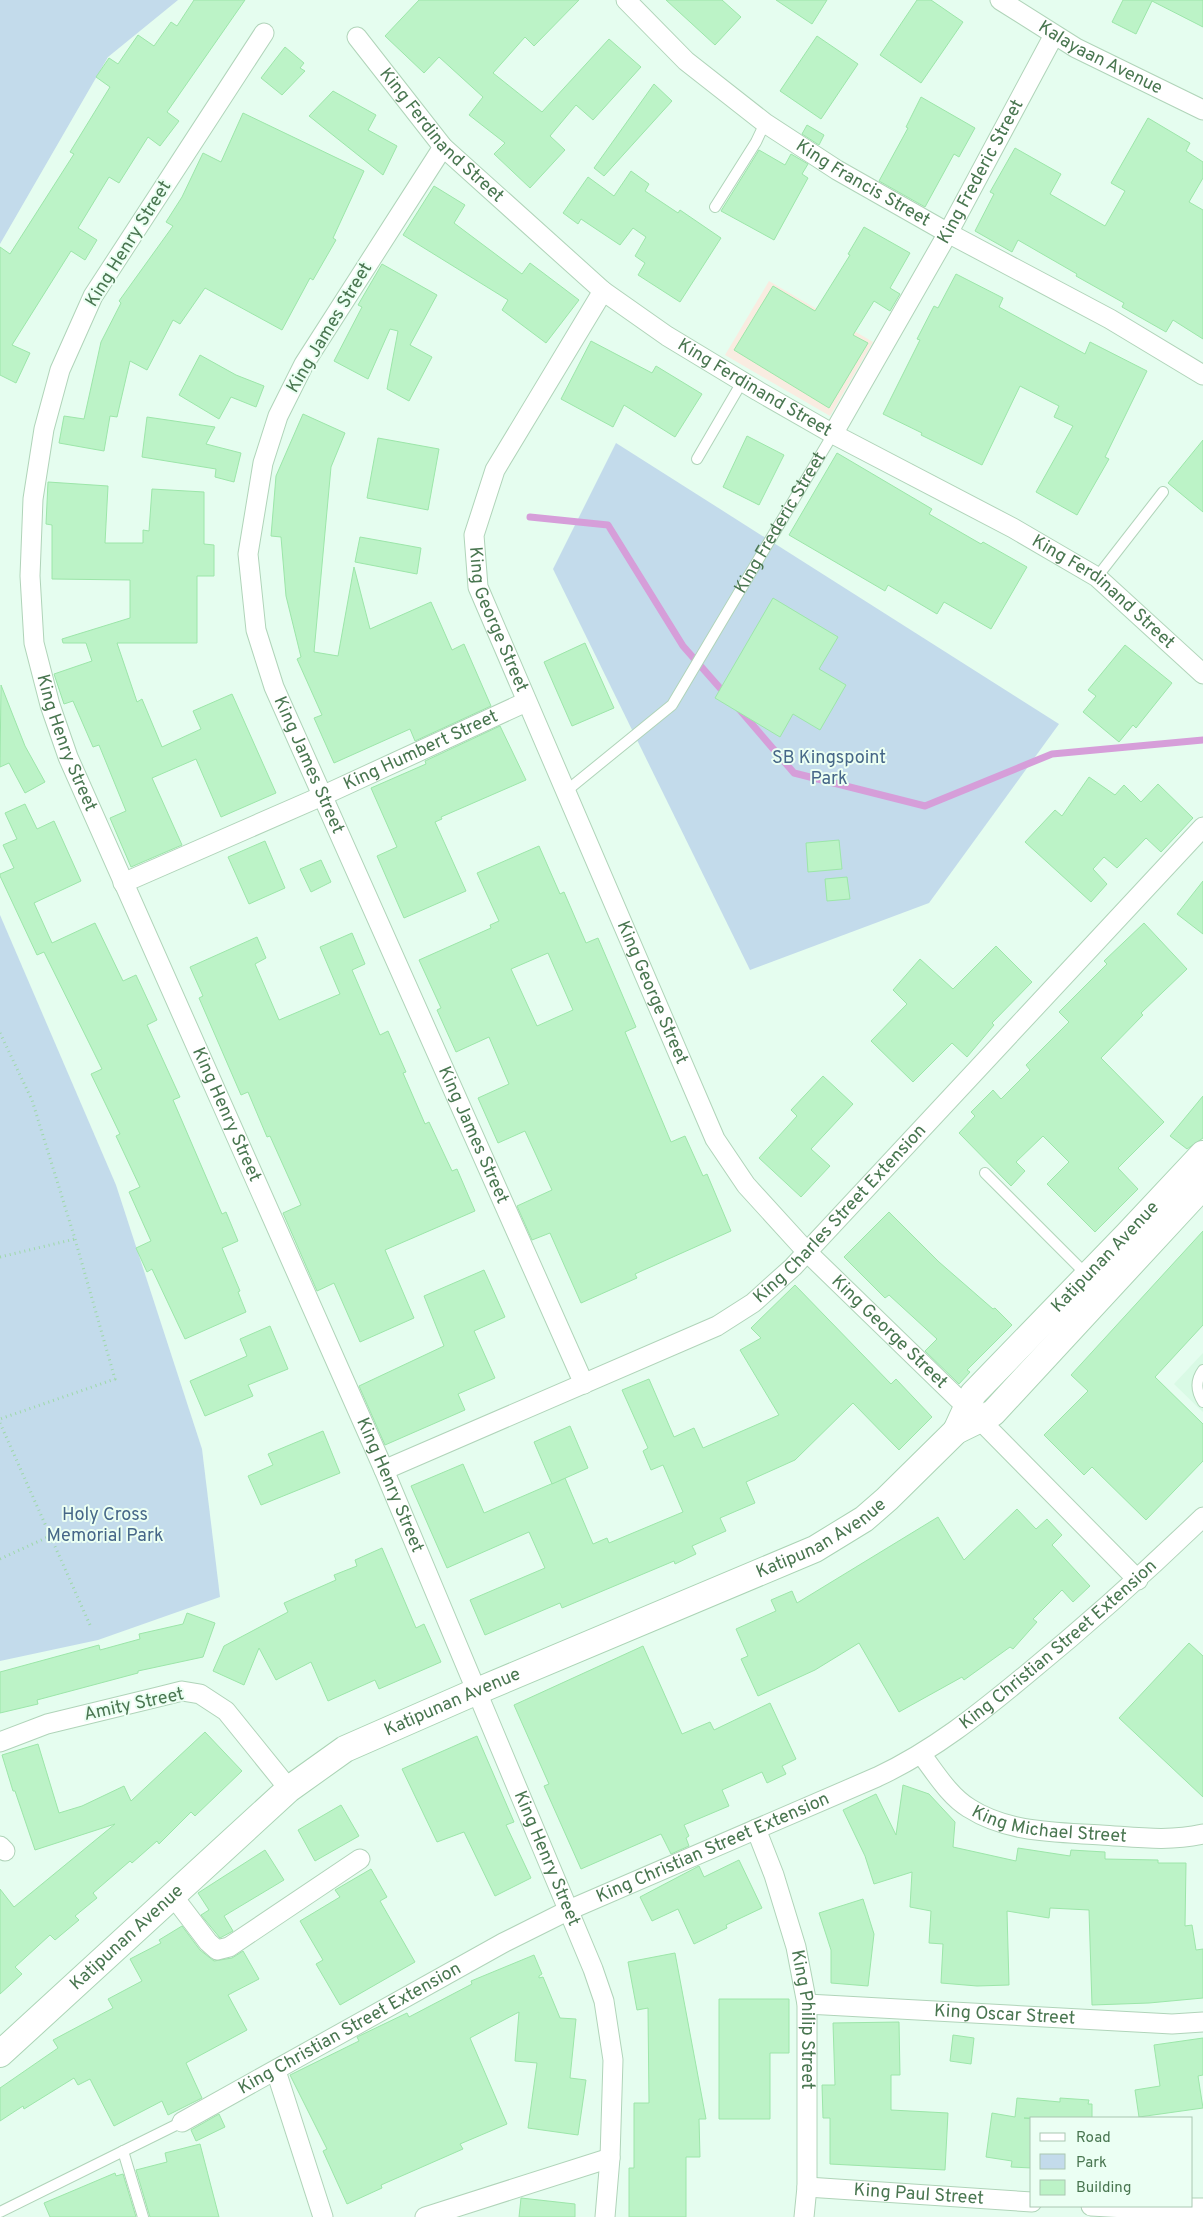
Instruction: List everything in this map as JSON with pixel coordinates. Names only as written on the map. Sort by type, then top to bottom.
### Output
[{"type":"main road","name":"Katipunan Avenue","points":[[4,2044],[173,1896],[289,1789],[345,1749],[475,1692],[815,1549],[864,1519],[887,1499],[973,1413],[973,1394],[1203,1154]]},
{"type":"main road","name":"Katipunan Avenue","points":[[973,1413],[993,1413],[1203,1186]]},
{"type":"street","name":"King Francis Street","points":[[626,0],[686,61],[765,124],[837,170],[948,233],[1110,319],[1203,375]]},
{"type":"street","name":"Kalayaan Avenue","points":[[1000,0],[1054,35],[1203,110]]},
{"type":"street","name":"King Henry Street","points":[[264,33],[93,296],[60,370],[44,429],[33,499],[30,576],[34,643],[50,704],[68,757],[384,1470],[475,1692],[593,1969],[604,2001],[613,2060],[610,2158],[605,2217]]},
{"type":"street","name":"King Frederic Street","points":[[833,434],[948,233],[1054,35]]},
{"type":"street","name":"King Ferdinand Street","points":[[357,37],[443,147],[604,291],[667,336],[742,382],[833,434],[1013,528],[1097,577],[1203,674]]},
{"type":"street","name":"King James Street","points":[[443,147],[304,364],[278,416],[263,463],[248,554],[256,630],[274,687],[584,1384]]},
{"type":"street","name":"King George Street","points":[[604,291],[495,470],[474,535],[478,587],[716,1139],[746,1185],[807,1252],[973,1413],[1138,1580]]},
{"type":"street","name":"King Humbert Street","points":[[123,883],[322,796],[526,702]]},
{"type":"street","name":"King Charles Street Extension","points":[[384,1470],[717,1326],[753,1303],[793,1267],[1203,827]]},
{"type":"street","name":"King Christian Street Extension","points":[[182,2122],[503,1943],[569,1910],[877,1777],[921,1754],[978,1715],[1096,1618],[1203,1517]]},
{"type":"street","name":"Amity Street","points":[[0,1742],[47,1724],[182,1691],[200,1694],[226,1710],[289,1789]]},
{"type":"street","name":"King Michael Street","points":[[921,1754],[943,1784],[968,1808],[1002,1824],[1038,1831],[1160,1839],[1203,1834]]},
{"type":"street","name":"King Philip Street","points":[[756,1829],[774,1875],[796,1947],[807,2004],[807,2186],[804,2217]]},
{"type":"street","points":[[173,1896],[216,1950],[229,1947],[360,1859]]},
{"type":"street","name":"King Oscar Street","points":[[807,2004],[1172,2024],[1203,2022]]},
{"type":"street","points":[[276,2070],[323,2217]]},
{"type":"street","points":[[424,2217],[610,2158]]},
{"type":"street","name":"King Paul Street","points":[[807,2186],[1030,2202]]},
{"type":"street","points":[[1108,2207],[1203,2208]]},
{"type":"lane","points":[[715,207],[756,142],[765,124]]},
{"type":"lane","points":[[697,459],[742,382]]},
{"type":"lane","name":"King Frederic Street","points":[[565,792],[672,705],[833,434]]},
{"type":"lane","points":[[1097,577],[1163,492]]},
{"type":"lane","points":[[986,1173],[1088,1275]]},
{"type":"lane","points":[[1203,1370],[1196,1383],[1198,1393],[1203,1402]]},
{"type":"lane","points":[[0,2212],[182,2122]]},
{"type":"lane","points":[[123,2151],[143,2217]]},
{"type":"path","points":[[0,1033],[32,1100],[75,1239],[115,1379],[0,1419]]},
{"type":"path","points":[[0,1257],[75,1239]]},
{"type":"path","points":[[0,1423],[90,1625]]},
{"type":"path","points":[[0,1559],[50,1536]]},
{"type":"shaded area","points":[[769,281],[873,342],[830,416],[725,355]]},
{"type":"shaded area","points":[[1203,1353],[1203,1412],[1174,1384]]},
{"type":"green space","points":[[0,0],[178,0],[108,57],[0,244]]},
{"type":"green space","name":"SB Kingspoint Park","points":[[616,443],[1059,724],[929,903],[750,970],[553,569]]},
{"type":"green space","name":"Holy Cross Memorial Park","points":[[0,915],[116,1185],[202,1449],[220,1597],[98,1640],[0,1661]]},
{"type":"building","points":[[194,0],[245,0],[167,112],[179,121],[160,146],[148,137],[119,183],[109,177],[78,228],[97,240],[85,260],[71,251],[12,345],[30,353],[16,383],[0,375],[0,247],[10,254],[74,154],[70,152],[110,87],[96,77],[109,58],[118,64],[138,35],[154,46],[171,22],[177,26]]},
{"type":"building","points":[[419,0],[579,0],[534,46],[525,37],[493,73],[542,112],[609,39],[641,67],[593,120],[576,105],[550,136],[565,150],[530,188],[494,154],[505,143],[469,115],[483,97],[439,57],[424,73],[385,36]]},
{"type":"building","points":[[666,0],[722,0],[741,17],[715,45]]},
{"type":"building","points":[[776,0],[827,0],[812,24]]},
{"type":"building","points":[[917,0],[931,0],[963,22],[921,83],[880,55]]},
{"type":"building","points":[[1123,0],[1203,0],[1203,27],[1152,1],[1136,34],[1112,22]]},
{"type":"building","points":[[817,36],[858,64],[821,119],[780,91]]},
{"type":"building","points":[[285,47],[304,63],[300,68],[305,71],[282,95],[261,78]]},
{"type":"building","points":[[654,84],[672,101],[604,176],[594,168]]},
{"type":"building","points":[[333,91],[376,115],[368,130],[397,146],[383,175],[309,116]]},
{"type":"building","points":[[921,97],[975,128],[959,157],[954,154],[925,207],[879,181],[908,128],[906,127]]},
{"type":"building","points":[[243,113],[364,171],[333,238],[336,240],[313,280],[310,278],[282,330],[205,288],[180,324],[173,320],[147,370],[130,361],[117,417],[110,416],[104,451],[59,443],[64,416],[84,419],[101,342],[121,303],[119,301],[173,226],[166,222],[182,197],[203,153],[221,162]]},
{"type":"building","points":[[1148,118],[1190,143],[1186,151],[1203,162],[1203,178],[1189,202],[1203,210],[1203,339],[1173,320],[1166,332],[1122,307],[1124,303],[1018,240],[1012,252],[975,231],[994,194],[990,192],[1015,148],[1061,174],[1050,194],[1105,226],[1125,191],[1111,183]]},
{"type":"building","points":[[807,125],[824,135],[819,145],[802,134]]},
{"type":"building","points":[[759,150],[785,165],[791,154],[808,164],[802,174],[808,178],[774,240],[721,211]]},
{"type":"building","points":[[631,171],[649,184],[645,191],[678,213],[680,210],[721,238],[680,302],[638,275],[645,263],[635,256],[646,237],[633,228],[620,245],[581,219],[578,224],[563,213],[588,177],[614,196]]},
{"type":"building","points":[[434,186],[465,205],[454,223],[522,274],[530,263],[579,300],[546,343],[502,310],[508,300],[403,235]]},
{"type":"building","points":[[864,227],[910,253],[890,288],[900,294],[890,311],[874,301],[853,335],[868,343],[829,408],[734,350],[773,286],[815,311],[850,255],[848,254]]},
{"type":"building","points":[[382,264],[437,295],[410,345],[432,357],[409,401],[387,389],[398,331],[390,329],[368,379],[334,361],[362,307],[358,305]]},
{"type":"building","points":[[956,274],[1003,298],[999,307],[1085,354],[1090,342],[1147,371],[1105,457],[1109,459],[1077,515],[1036,492],[1073,426],[1054,417],[1059,406],[1020,386],[982,465],[883,414],[920,340],[917,339],[934,306],[938,308]]},
{"type":"building","points":[[591,341],[652,373],[656,366],[702,394],[675,437],[624,405],[613,427],[561,399]]},
{"type":"building","points":[[200,355],[236,375],[264,386],[256,407],[231,397],[219,419],[179,395]]},
{"type":"building","points":[[303,414],[345,433],[331,467],[314,652],[338,656],[354,567],[370,629],[431,602],[452,650],[464,644],[491,706],[415,741],[410,729],[334,763],[314,718],[322,715],[297,659],[301,657],[286,596],[281,537],[271,536],[276,476]]},
{"type":"building","points":[[147,417],[215,427],[206,444],[241,453],[234,482],[215,477],[216,469],[142,457]]},
{"type":"building","points":[[747,436],[784,455],[759,505],[723,487]]},
{"type":"building","points":[[378,438],[439,449],[428,510],[367,498]]},
{"type":"building","points":[[1203,440],[1203,512],[1168,483]]},
{"type":"building","points":[[837,453],[932,509],[929,514],[981,544],[983,542],[1027,567],[991,629],[944,602],[937,614],[888,585],[885,591],[789,535]]},
{"type":"building","points":[[48,482],[108,486],[105,543],[143,543],[143,530],[149,531],[152,489],[204,492],[204,544],[214,545],[214,576],[197,576],[197,643],[117,643],[137,702],[142,699],[162,747],[201,729],[193,711],[232,694],[276,793],[221,817],[196,759],[152,778],[182,845],[131,867],[110,818],[126,811],[99,745],[93,747],[73,701],[64,704],[54,674],[92,661],[86,643],[63,643],[62,639],[130,618],[130,580],[52,579],[52,525],[46,524]]},
{"type":"building","points":[[360,537],[421,548],[417,574],[355,562]]},
{"type":"building","points":[[773,598],[838,637],[819,669],[846,685],[820,730],[793,714],[780,737],[715,698]]},
{"type":"building","points":[[585,643],[614,708],[572,726],[544,662]]},
{"type":"building","points":[[1125,645],[1172,683],[1136,728],[1133,725],[1119,742],[1083,712],[1096,696],[1088,690]]},
{"type":"building","points":[[1,685],[25,746],[45,782],[25,793],[9,763],[0,767]]},
{"type":"building","points":[[500,726],[526,780],[441,817],[442,819],[435,822],[466,891],[404,918],[377,856],[397,847],[371,788],[426,764],[425,761]]},
{"type":"building","points":[[1089,777],[1115,795],[1124,785],[1141,802],[1158,784],[1193,818],[1161,852],[1146,838],[1117,868],[1104,857],[1093,869],[1107,884],[1091,902],[1025,842],[1055,810],[1062,816]]},
{"type":"building","points":[[25,804],[37,829],[54,821],[81,881],[34,903],[52,943],[95,923],[123,981],[136,975],[157,1020],[147,1025],[180,1097],[173,1100],[222,1214],[226,1212],[238,1241],[222,1248],[240,1291],[238,1292],[246,1312],[185,1339],[152,1269],[147,1272],[136,1248],[151,1241],[129,1192],[140,1187],[116,1136],[120,1134],[91,1074],[102,1069],[44,952],[37,955],[0,876],[0,874],[14,868],[3,845],[17,839],[5,813]]},
{"type":"building","points":[[839,840],[842,869],[808,872],[806,843]]},
{"type":"building","points":[[265,841],[285,888],[249,904],[228,857]]},
{"type":"building","points":[[539,846],[560,894],[564,892],[586,943],[598,938],[636,1027],[625,1032],[671,1142],[685,1136],[703,1176],[707,1174],[731,1231],[635,1274],[637,1278],[581,1303],[550,1233],[532,1240],[517,1206],[552,1190],[525,1131],[498,1143],[478,1098],[509,1084],[489,1037],[456,1052],[437,1010],[441,1008],[419,960],[491,928],[490,925],[499,921],[477,873]],"holes":[[[548,953],[573,1010],[537,1026],[511,969]]]},
{"type":"building","points":[[321,860],[331,882],[311,892],[300,869]]},
{"type":"building","points":[[847,877],[850,899],[827,901],[825,879]]},
{"type":"building","points":[[1203,881],[1203,934],[1177,914]]},
{"type":"building","points":[[1144,923],[1187,969],[1141,1013],[1143,1015],[1101,1058],[1164,1122],[1118,1168],[1138,1189],[1095,1232],[1047,1184],[1069,1162],[1043,1136],[1016,1162],[1025,1171],[1011,1186],[959,1133],[975,1116],[971,1112],[993,1090],[1001,1099],[1030,1070],[1026,1065],[1069,1022],[1059,1012],[1107,964],[1104,961]]},
{"type":"building","points":[[352,933],[365,964],[352,970],[380,1035],[388,1031],[406,1072],[403,1073],[425,1124],[429,1122],[452,1171],[457,1169],[475,1211],[385,1250],[414,1318],[360,1342],[334,1283],[317,1291],[283,1213],[301,1205],[270,1136],[267,1137],[248,1092],[241,1095],[199,998],[203,996],[190,967],[257,937],[266,958],[255,964],[279,1020],[340,994],[320,947]]},
{"type":"building","points":[[996,946],[1032,982],[992,1023],[994,1025],[967,1057],[952,1043],[913,1082],[871,1041],[907,1004],[893,990],[920,959],[953,989]]},
{"type":"building","points":[[823,1076],[853,1104],[811,1149],[830,1166],[801,1197],[759,1158],[797,1116],[791,1110]]},
{"type":"building","points":[[1203,1096],[1203,1138],[1187,1149],[1170,1136]]},
{"type":"building","points":[[889,1212],[939,1262],[993,1309],[995,1308],[1012,1325],[967,1370],[970,1372],[959,1384],[925,1351],[937,1339],[889,1295],[885,1298],[844,1257]]},
{"type":"building","points":[[1203,1231],[1203,1325],[1155,1377],[1203,1424],[1203,1461],[1146,1520],[1092,1467],[1084,1475],[1044,1435],[1088,1391],[1071,1375]]},
{"type":"building","points":[[484,1270],[505,1317],[474,1331],[495,1378],[458,1394],[465,1410],[385,1445],[359,1386],[444,1346],[424,1296]]},
{"type":"building","points":[[795,1285],[891,1384],[896,1379],[932,1417],[899,1450],[853,1403],[795,1460],[746,1482],[755,1503],[720,1518],[726,1531],[692,1546],[696,1554],[675,1564],[674,1561],[562,1608],[560,1603],[485,1635],[470,1600],[545,1568],[529,1532],[447,1568],[411,1486],[463,1464],[484,1513],[565,1478],[593,1544],[607,1538],[609,1543],[683,1512],[663,1465],[651,1470],[643,1451],[648,1448],[622,1390],[649,1379],[674,1437],[694,1428],[703,1448],[779,1415],[740,1350],[761,1338],[751,1328]]},
{"type":"building","points":[[270,1326],[288,1369],[248,1385],[253,1396],[205,1416],[190,1381],[247,1356],[240,1339]]},
{"type":"building","points":[[570,1426],[588,1468],[552,1484],[534,1442]]},
{"type":"building","points":[[323,1431],[340,1473],[261,1505],[248,1476],[273,1465],[268,1454]]},
{"type":"building","points":[[1017,1509],[1036,1529],[1047,1519],[1062,1535],[1052,1545],[1090,1586],[1073,1602],[1062,1590],[1033,1619],[1037,1622],[1013,1649],[1010,1647],[964,1680],[962,1677],[899,1712],[859,1643],[815,1670],[758,1696],[741,1659],[748,1656],[736,1629],[776,1611],[771,1600],[792,1591],[797,1603],[938,1517],[964,1560]]},
{"type":"building","points":[[382,1548],[416,1628],[424,1624],[441,1662],[379,1689],[375,1680],[328,1701],[311,1662],[276,1680],[259,1648],[244,1685],[213,1671],[224,1646],[288,1612],[284,1603],[336,1580],[334,1575],[357,1566],[355,1560]]},
{"type":"building","points":[[187,1613],[215,1623],[203,1657],[138,1671],[138,1673],[37,1700],[38,1704],[0,1713],[0,1672],[99,1645],[100,1650],[140,1639],[139,1634],[183,1624]]},
{"type":"building","points":[[1189,1643],[1203,1656],[1203,1797],[1119,1718]]},
{"type":"building","points":[[643,1646],[682,1734],[710,1722],[714,1730],[770,1703],[796,1759],[782,1766],[786,1774],[767,1783],[762,1772],[722,1790],[729,1806],[684,1825],[689,1836],[686,1838],[689,1846],[671,1854],[661,1834],[581,1869],[544,1786],[549,1784],[514,1705]]},
{"type":"building","points":[[205,1732],[242,1771],[195,1816],[191,1812],[159,1844],[157,1841],[132,1863],[130,1861],[93,1893],[97,1898],[75,1916],[79,1920],[55,1940],[50,1935],[15,1967],[22,1974],[0,1994],[0,1889],[14,1907],[115,1824],[35,1850],[2,1755],[38,1744],[59,1813],[82,1806],[124,1786],[131,1801]]},
{"type":"building","points":[[477,1736],[514,1822],[506,1825],[531,1878],[495,1896],[464,1832],[437,1842],[402,1769]]},
{"type":"building","points":[[903,1785],[929,1794],[955,1822],[953,1847],[1016,1861],[1018,1848],[1070,1856],[1071,1850],[1105,1852],[1105,1859],[1158,1860],[1158,1863],[1186,1863],[1185,1926],[1192,1925],[1196,1950],[1203,1949],[1203,1998],[1149,2003],[1092,2005],[1089,1910],[1050,1908],[1049,1918],[1007,1911],[1009,1985],[977,1986],[941,1983],[943,1944],[929,1943],[931,1911],[910,1907],[912,1872],[874,1884],[865,1856],[843,1810],[876,1794],[896,1835]]},
{"type":"building","points":[[341,1805],[359,1836],[315,1861],[298,1830]]},
{"type":"building","points":[[265,1850],[284,1880],[224,1916],[233,1931],[220,1938],[201,1915],[209,1910],[198,1893]]},
{"type":"building","points":[[739,1860],[762,1908],[726,1925],[727,1928],[694,1944],[678,1909],[652,1921],[640,1897],[699,1866],[704,1877]]},
{"type":"building","points":[[371,1869],[387,1897],[380,1901],[415,1962],[340,2005],[316,1964],[323,1960],[300,1921],[340,1897],[335,1890]]},
{"type":"building","points":[[863,1899],[874,1934],[868,1986],[831,1983],[831,1950],[819,1913]]},
{"type":"building","points":[[182,1926],[200,1950],[214,1961],[232,1958],[243,1951],[259,1979],[228,1995],[247,2030],[186,2063],[202,2098],[168,2115],[162,2101],[114,2126],[90,2079],[78,2085],[74,2078],[24,2109],[23,2106],[0,2121],[0,2088],[58,2048],[53,2040],[113,2008],[108,1999],[142,1981],[130,1959],[161,1943],[159,1940]]},
{"type":"building","points":[[675,1953],[706,2119],[699,2119],[700,2157],[686,2157],[686,2217],[629,2217],[629,2168],[634,2168],[634,2103],[649,2103],[648,2008],[637,2010],[628,1962]]},
{"type":"building","points":[[534,1955],[542,1974],[539,1978],[543,1977],[560,2018],[576,2019],[570,2078],[586,2080],[578,2135],[528,2128],[537,2063],[515,2061],[519,2012],[470,2038],[507,2124],[460,2144],[463,2149],[381,2185],[382,2188],[347,2204],[323,2151],[327,2149],[290,2075],[359,2041],[357,2037],[407,2013],[409,2017],[472,1984],[471,1981]]},
{"type":"building","points":[[719,1999],[789,1999],[789,2053],[770,2053],[770,2119],[719,2119]]},
{"type":"building","points":[[899,2022],[900,2075],[891,2075],[891,2110],[948,2113],[945,2170],[830,2164],[830,2118],[823,2118],[822,2085],[835,2085],[833,2023]]},
{"type":"building","points":[[953,2035],[974,2038],[971,2064],[950,2061]]},
{"type":"building","points":[[1203,2038],[1203,2075],[1198,2076],[1203,2108],[1139,2117],[1135,2090],[1160,2086],[1154,2045]]},
{"type":"building","points":[[1017,2098],[1060,2102],[1060,2098],[1089,2100],[1088,2104],[1092,2104],[1092,2117],[1024,2118],[1030,2119],[1030,2168],[1011,2167],[1012,2161],[986,2157],[992,2113],[1015,2117]]},
{"type":"building","points":[[219,2114],[225,2127],[196,2141],[191,2130]]},
{"type":"building","points":[[200,2144],[219,2217],[150,2217],[136,2170],[167,2162],[165,2153]]},
{"type":"building","points":[[115,2173],[116,2176],[123,2174],[136,2217],[50,2217],[44,2203]]},
{"type":"building","points":[[521,2198],[575,2204],[575,2217],[519,2217]]},
{"type":"waterway","points":[[530,517],[608,525],[683,646],[727,696]]},
{"type":"waterway","points":[[739,709],[794,773],[925,806],[1052,754],[1203,740]]}]
